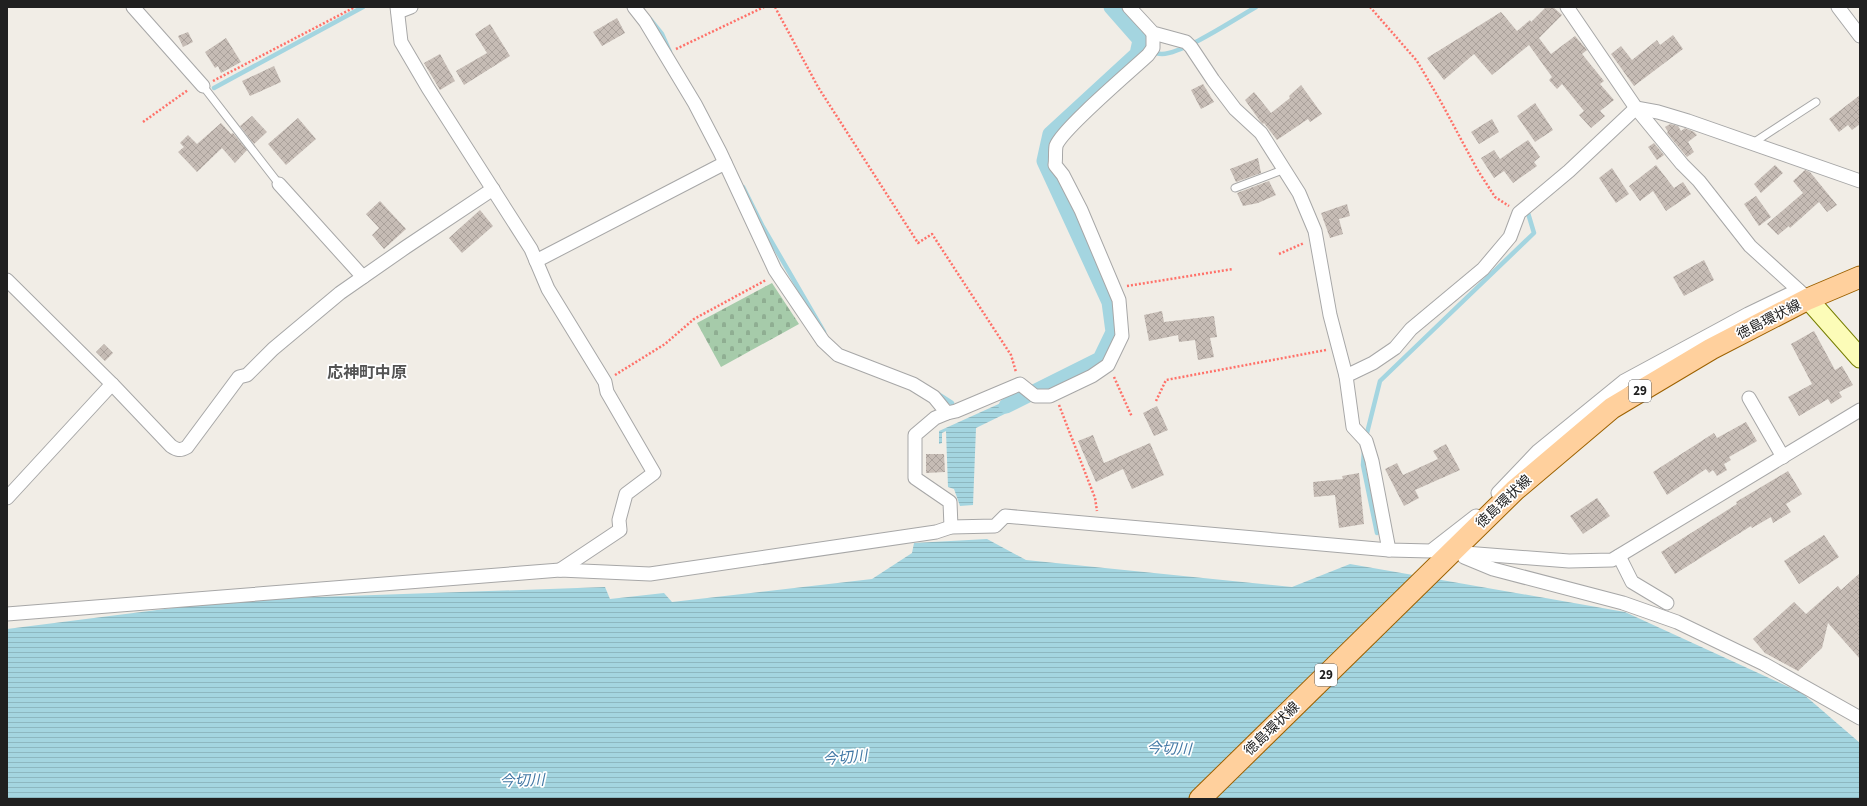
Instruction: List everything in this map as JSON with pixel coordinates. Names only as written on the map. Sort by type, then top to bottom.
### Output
[{"type":"main road","name":"徳島環状線","points":[[1200,799],[1515,490],[1612,408],[1803,295],[1860,277]]},
{"type":"street","points":[[133,7],[201,84]]},
{"type":"street","points":[[411,7],[398,10],[401,42],[428,88],[531,249],[548,289],[605,382],[607,392],[654,473],[626,494],[619,520],[620,530],[560,570]]},
{"type":"street","points":[[634,7],[645,21],[664,55],[695,104],[725,162],[777,274],[823,341],[838,355],[913,384],[934,397],[946,413]]},
{"type":"street","points":[[1129,7],[1153,33],[1189,45],[1235,109],[1262,133],[1299,193],[1315,230],[1330,315],[1346,376],[1353,428],[1366,441],[1372,461],[1389,550]]},
{"type":"street","points":[[1567,7],[1636,108],[1682,164],[1699,181],[1750,246],[1803,295],[1860,358]]},
{"type":"street","points":[[1841,8],[1860,36]]},
{"type":"street","points":[[951,527],[950,502],[915,478],[915,435],[935,418],[946,413],[1027,390],[1050,396],[1092,376],[1108,365],[1122,336],[1119,300],[1081,210],[1063,175],[1055,165],[1056,145],[1064,134],[1104,94],[1151,52],[1153,33]]},
{"type":"street","points":[[1346,376],[1372,363],[1395,348],[1411,330],[1483,269],[1510,237],[1519,213],[1569,171],[1636,108]]},
{"type":"street","points":[[1636,108],[1658,112],[1753,142],[1860,181]]},
{"type":"street","points":[[536,261],[725,162]]},
{"type":"street","points":[[279,184],[363,277]]},
{"type":"street","points":[[7,280],[112,384],[171,446],[176,450],[182,450],[187,447],[239,377],[248,375],[273,349],[340,293],[493,189]]},
{"type":"street","points":[[7,614],[560,570],[650,574],[936,532],[951,527],[995,526],[1005,516],[1100,526],[1389,550],[1432,551],[1474,517],[1538,451],[1624,381],[1748,314],[1803,295]]},
{"type":"street","points":[[7,498],[112,384]]},
{"type":"street","points":[[1749,398],[1783,457]]},
{"type":"street","points":[[1452,552],[1569,561],[1612,560],[1860,410]]},
{"type":"street","points":[[1452,552],[1492,569],[1623,603],[1677,622],[1764,664],[1860,718]]},
{"type":"street","points":[[1619,556],[1632,582],[1667,603]]},
{"type":"lane","points":[[201,84],[279,184]]},
{"type":"lane","points":[[1753,142],[1816,102]]},
{"type":"lane","points":[[1235,188],[1285,169]]},
{"type":"path","points":[[143,122],[201,84],[355,7]]},
{"type":"path","points":[[664,55],[764,7]]},
{"type":"path","points":[[775,7],[818,87],[918,243],[932,234],[1011,355],[1027,390]]},
{"type":"path","points":[[1370,7],[1417,61],[1477,169],[1495,197],[1519,213]]},
{"type":"path","points":[[1279,254],[1316,237]]},
{"type":"path","points":[[1114,288],[1233,269]]},
{"type":"path","points":[[605,382],[665,344],[694,319],[777,274]]},
{"type":"path","points":[[1156,401],[1166,380],[1338,348]]},
{"type":"path","points":[[1108,365],[1132,417]]},
{"type":"path","points":[[1055,393],[1095,498],[1100,526]]},
{"type":"green space","points":[[772,283],[799,324],[721,367],[697,323]]},
{"type":"water","points":[[1021,394],[1029,402],[976,428],[973,505],[960,506],[954,489],[948,487],[946,431],[942,433],[942,443],[939,444],[939,431]]},
{"type":"water","name":"今切川","points":[[987,539],[1026,560],[1292,587],[1350,564],[1625,612],[1802,693],[1860,743],[1860,799],[7,799],[7,629],[236,600],[605,587],[610,599],[664,593],[672,602],[872,579],[912,553],[914,543]]},
{"type":"building","points":[[1546,7],[1553,7],[1562,15],[1539,38],[1551,54],[1575,36],[1587,50],[1582,54],[1604,81],[1600,84],[1614,100],[1600,111],[1605,116],[1591,128],[1579,115],[1584,111],[1562,84],[1557,89],[1549,80],[1552,77],[1529,45],[1492,75],[1474,54],[1444,80],[1427,58],[1501,12],[1517,31],[1530,20],[1531,22]]},
{"type":"building","points":[[617,18],[625,33],[602,46],[593,32]]},
{"type":"building","points":[[490,24],[510,56],[464,85],[456,71],[487,53],[475,34]]},
{"type":"building","points":[[188,32],[193,42],[183,47],[178,36]]},
{"type":"building","points":[[1673,35],[1683,49],[1634,86],[1611,54],[1621,46],[1632,60],[1657,40],[1660,45]]},
{"type":"building","points":[[226,38],[241,62],[221,73],[218,66],[215,68],[205,52]]},
{"type":"building","points":[[440,54],[455,81],[440,90],[424,63]]},
{"type":"building","points":[[274,66],[281,82],[250,96],[242,81]]},
{"type":"building","points":[[1203,84],[1214,102],[1201,109],[1191,90]]},
{"type":"building","points":[[1301,85],[1322,114],[1310,122],[1308,119],[1277,140],[1264,123],[1263,124],[1260,121],[1245,100],[1254,92],[1271,113],[1290,98],[1289,96]]},
{"type":"building","points":[[1860,95],[1860,124],[1852,130],[1848,125],[1839,132],[1829,119]]},
{"type":"building","points":[[1535,103],[1553,130],[1535,142],[1517,116]]},
{"type":"building","points":[[252,116],[267,132],[254,144],[240,126]]},
{"type":"building","points":[[298,118],[316,139],[286,165],[268,144]]},
{"type":"building","points":[[1492,119],[1499,132],[1479,144],[1471,132]]},
{"type":"building","points":[[221,123],[231,134],[233,133],[247,150],[235,163],[222,148],[197,172],[178,152],[184,147],[180,143],[188,135],[197,144]]},
{"type":"building","points":[[1670,124],[1678,126],[1681,131],[1685,128],[1697,135],[1688,142],[1694,152],[1687,157],[1667,133],[1668,132],[1665,127]]},
{"type":"building","points":[[1528,140],[1540,157],[1534,162],[1537,166],[1513,183],[1504,171],[1494,178],[1481,158],[1494,150],[1500,159]]},
{"type":"building","points":[[1654,143],[1664,155],[1657,160],[1648,147]]},
{"type":"building","points":[[1258,158],[1261,173],[1236,182],[1230,169]]},
{"type":"building","points":[[1656,165],[1674,188],[1683,182],[1691,194],[1666,211],[1653,191],[1640,201],[1629,186]]},
{"type":"building","points":[[1775,165],[1783,173],[1761,193],[1754,184]]},
{"type":"building","points":[[1612,168],[1629,194],[1616,203],[1599,178]]},
{"type":"building","points":[[1805,170],[1810,172],[1837,205],[1827,212],[1819,202],[1790,228],[1789,226],[1778,235],[1767,224],[1803,193],[1793,181]]},
{"type":"building","points":[[1269,181],[1276,195],[1258,203],[1243,206],[1237,193]]},
{"type":"building","points":[[1756,196],[1771,217],[1759,226],[1744,204]]},
{"type":"building","points":[[380,201],[406,229],[384,249],[372,235],[379,228],[366,214]]},
{"type":"building","points":[[1347,204],[1350,216],[1339,219],[1343,234],[1330,238],[1321,213]]},
{"type":"building","points":[[480,210],[493,226],[462,253],[449,238]]},
{"type":"building","points":[[1704,260],[1714,280],[1684,296],[1673,277]]},
{"type":"building","points":[[1162,311],[1164,322],[1214,316],[1217,337],[1210,338],[1214,357],[1198,360],[1195,340],[1179,342],[1178,335],[1149,341],[1144,315]]},
{"type":"building","points":[[1814,331],[1835,370],[1842,366],[1853,385],[1839,392],[1842,397],[1831,404],[1828,399],[1799,416],[1788,397],[1812,384],[1791,344]]},
{"type":"building","points":[[104,344],[113,353],[105,361],[96,352]]},
{"type":"building","points":[[1157,406],[1168,430],[1154,436],[1143,413]]},
{"type":"building","points":[[1746,422],[1757,441],[1729,457],[1731,460],[1724,464],[1727,470],[1717,476],[1713,470],[1709,473],[1706,469],[1667,495],[1653,472],[1714,433],[1717,438]]},
{"type":"building","points":[[1093,435],[1104,463],[1150,443],[1164,475],[1132,489],[1123,469],[1096,482],[1078,441]]},
{"type":"building","points":[[1446,444],[1460,470],[1415,490],[1419,498],[1404,506],[1385,469],[1397,463],[1403,475],[1438,459],[1433,451]]},
{"type":"building","points":[[926,454],[944,454],[945,472],[926,473]]},
{"type":"building","points":[[1788,471],[1802,494],[1786,504],[1791,512],[1773,523],[1771,517],[1752,528],[1751,526],[1675,574],[1661,552],[1737,504],[1736,502]]},
{"type":"building","points":[[1359,473],[1364,524],[1339,528],[1335,495],[1314,497],[1313,482],[1343,479],[1342,476]]},
{"type":"building","points":[[1597,498],[1610,516],[1583,534],[1570,516]]},
{"type":"building","points":[[1824,535],[1839,557],[1799,584],[1784,561]]},
{"type":"building","points":[[1860,573],[1860,659],[1828,623],[1822,648],[1798,671],[1765,653],[1753,639],[1794,602],[1806,614],[1838,586],[1841,590]]},
{"type":"waterway","points":[[214,88],[363,7]]},
{"type":"waterway","points":[[1006,406],[1100,359],[1113,332],[1109,302],[1044,161],[1050,134],[1137,54],[1140,40],[1111,7]]},
{"type":"waterway","points":[[1139,48],[1159,54],[1183,48],[1223,27],[1256,7]]},
{"type":"waterway","points":[[650,19],[662,34],[670,52]]},
{"type":"waterway","points":[[743,187],[763,227],[824,332]]},
{"type":"waterway","points":[[1366,437],[1380,381],[1534,233],[1528,213]]},
{"type":"waterway","points":[[938,394],[952,403]]},
{"type":"waterway","points":[[1364,451],[1363,465],[1377,533]]},
{"type":"district","name":"応神町中原","points":[[367,373]]}]
